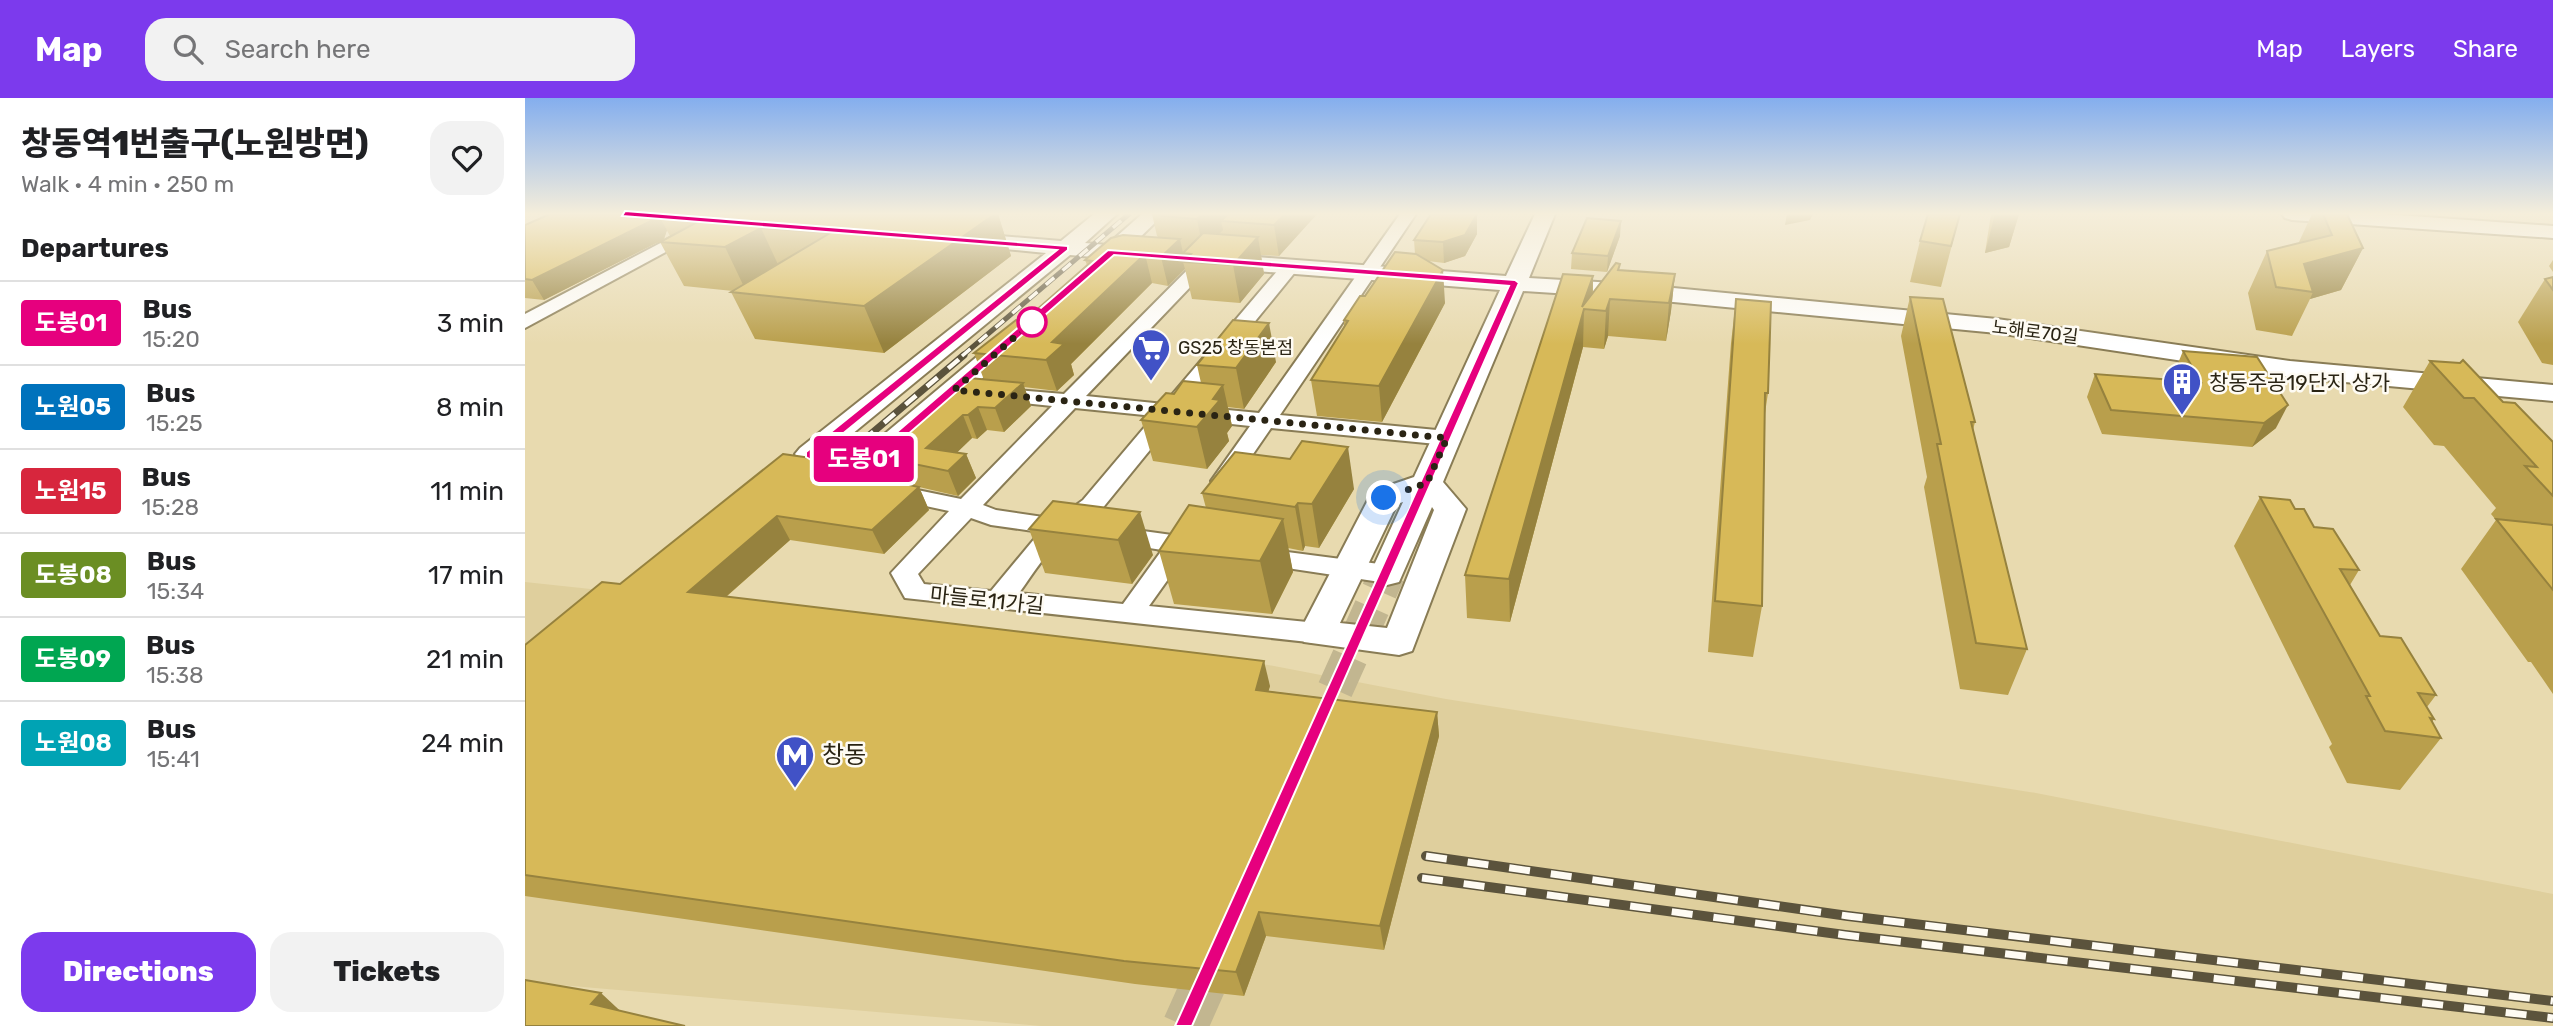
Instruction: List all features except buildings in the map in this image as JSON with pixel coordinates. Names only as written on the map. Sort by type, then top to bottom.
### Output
[{"type":"main road","points":[[1027,326],[879,453],[835,471],[810,454],[1053,257]]},
{"type":"main road","points":[[1080,279],[1106,257]]},
{"type":"main road","name":"노해로70길","points":[[1170,257],[1367,274],[1632,291],[1997,327],[2290,369],[2553,393]]},
{"type":"main road","points":[[1387,574],[1526,257]]},
{"type":"main road","points":[[1427,483],[1450,509],[1399,642],[1317,632],[1384,498],[1427,483]]},
{"type":"street","points":[[525,322],[653,257]]},
{"type":"street","name":"마들로11가길","points":[[1208,257],[904,573],[915,592],[1317,632]]},
{"type":"street","points":[[1210,499],[1378,257]]},
{"type":"street","points":[[997,601],[1049,537],[1092,505],[1173,412],[1290,267]]},
{"type":"street","points":[[954,390],[1447,438]]},
{"type":"street","points":[[835,471],[863,486],[968,508],[991,517],[1387,574]]},
{"type":"street","points":[[1129,615],[1194,522]]},
{"type":"shaded area","points":[[525,582],[1221,656],[1446,699],[2036,793],[2553,894],[2553,1026],[1041,1026],[525,982]]},
{"type":"tunnel","points":[[1313,739],[1387,574]]},
{"type":"tunnel","points":[[1185,1026],[1218,952]]},
{"type":"railway","points":[[962,356],[1078,257]]},
{"type":"railway","points":[[820,477],[964,355]]},
{"type":"railway","points":[[1426,856],[1848,916],[2553,1001]]},
{"type":"railway","points":[[1422,878],[1845,935],[2553,1018]]},
{"type":"bus line","name":"도봉01","points":[[1053,257],[810,454],[835,471],[879,453],[1106,257]]},
{"type":"bus line","name":"도봉01","points":[[1174,257],[1392,276],[1515,283],[1185,1026]]},
{"type":"place","name":"GS25 창동본점","points":[[1151,382]]},
{"type":"place","name":"창동주공19단지 상가","points":[[2182,416]]},
{"type":"place","name":"창동","points":[[795,789]]},
{"type":"route","points":[[1032,322],[954,390],[1447,438],[1427,483],[1384,498]]}]
